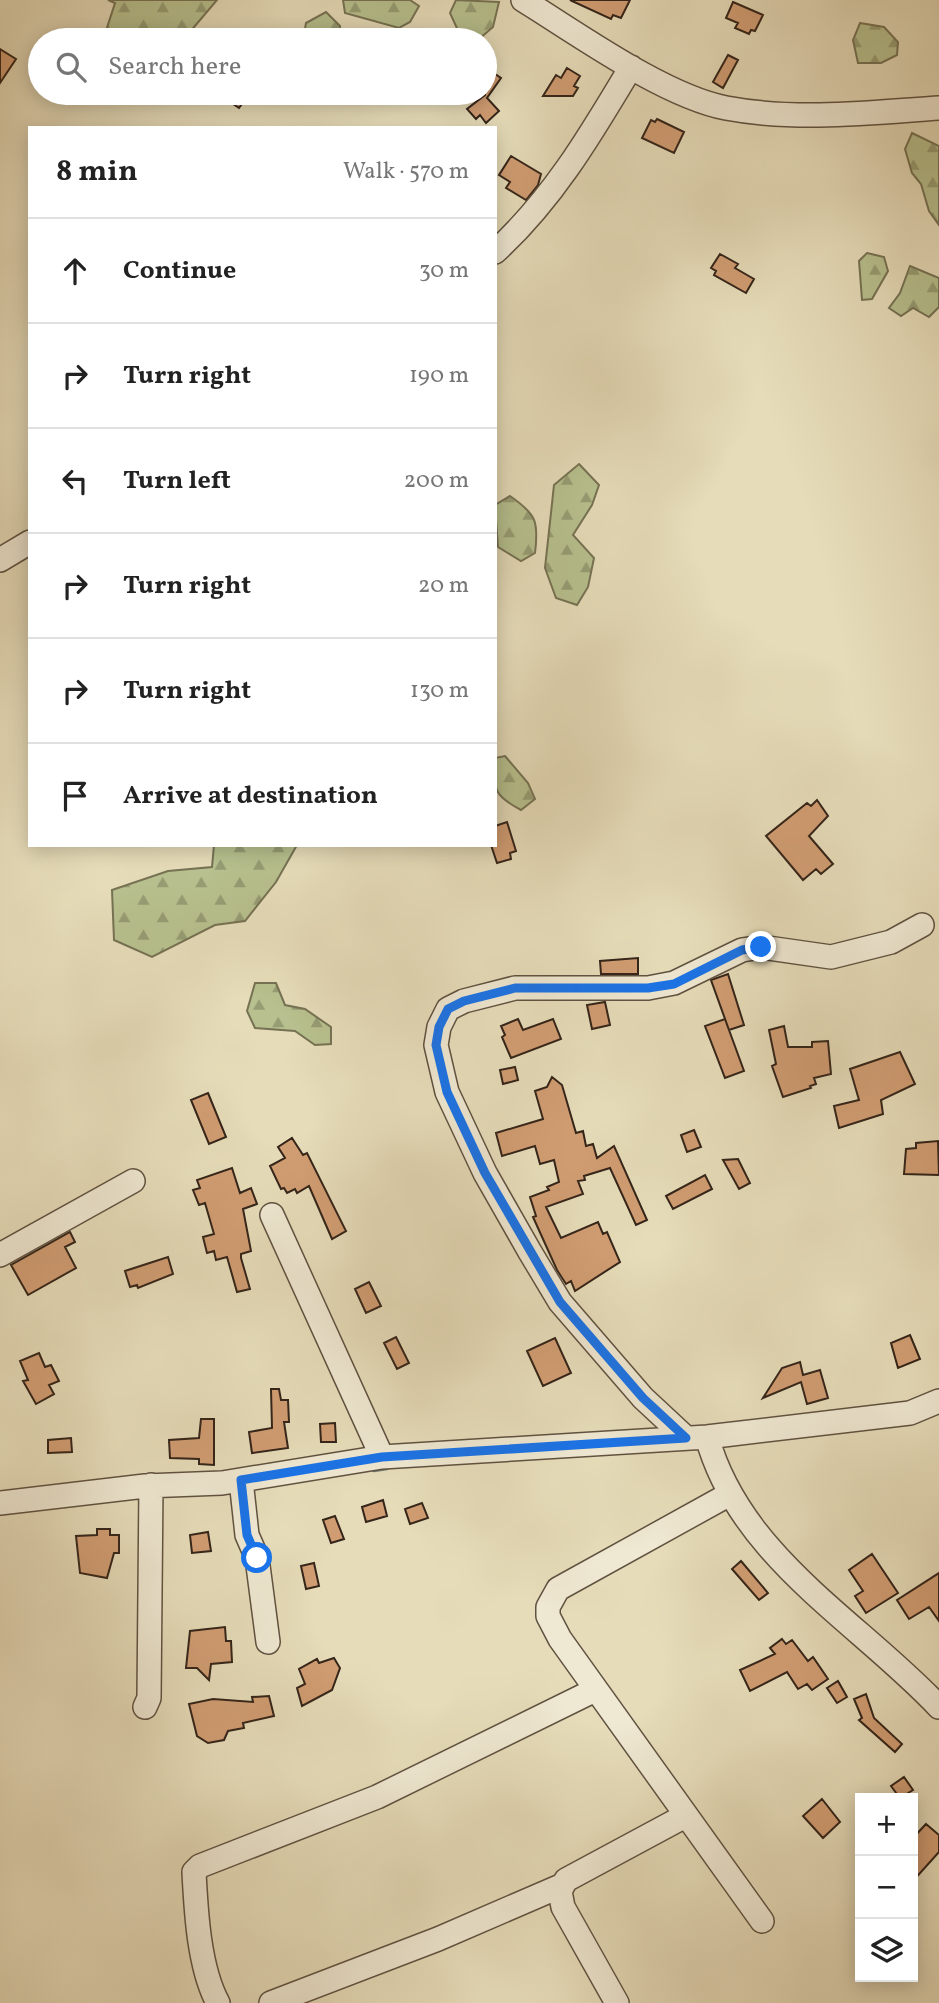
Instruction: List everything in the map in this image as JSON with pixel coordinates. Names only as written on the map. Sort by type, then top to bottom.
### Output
[{"type":"street","points":[[523,0],[631,67],[723,108],[773,113],[853,114],[939,108]]},
{"type":"street","points":[[497,250],[530,220],[591,134],[631,67]]},
{"type":"street","points":[[0,560],[28,543]]},
{"type":"street","points":[[922,925],[891,942],[831,957],[761,947],[742,950],[674,984],[648,988],[515,988],[464,1001],[448,1009],[439,1027],[436,1045],[447,1092],[485,1173],[560,1302],[643,1398],[696,1438],[728,1495],[752,1527],[811,1592],[939,1707]]},
{"type":"street","points":[[0,1255],[134,1181]]},
{"type":"street","points":[[272,1214],[382,1457]]},
{"type":"street","points":[[0,1503],[152,1485],[241,1480],[382,1457],[696,1438],[910,1413],[939,1401]]},
{"type":"street","points":[[241,1480],[247,1535],[257,1558],[268,1642]]},
{"type":"street","points":[[145,1707],[149,1698],[152,1485]]},
{"type":"street","points":[[728,1495],[558,1589],[551,1598],[548,1616],[595,1690],[762,1921]]},
{"type":"street","points":[[218,2003],[206,1975],[195,1892],[194,1872],[200,1866],[377,1797],[595,1690]]},
{"type":"street","points":[[271,2003],[438,1940],[562,1885],[685,1816]]},
{"type":"street","points":[[562,1885],[562,1907],[617,2003]]},
{"type":"green space","points":[[108,0],[217,0],[193,28],[107,28],[115,3]]},
{"type":"green space","points":[[343,0],[410,0],[419,6],[410,22],[399,28],[345,13]]},
{"type":"green space","points":[[456,0],[499,2],[492,28],[457,28],[450,13]]},
{"type":"green space","points":[[326,12],[340,28],[305,28],[306,23]]},
{"type":"green space","points":[[860,23],[884,27],[898,42],[897,55],[881,63],[858,63],[853,40]]},
{"type":"green space","points":[[912,133],[939,146],[939,225],[929,211],[921,184],[912,173],[905,149]]},
{"type":"green space","points":[[867,253],[884,257],[888,271],[872,299],[862,300],[859,261]]},
{"type":"green space","points":[[910,266],[939,278],[939,307],[929,317],[913,308],[901,316],[889,308],[900,293]]},
{"type":"green space","points":[[579,464],[599,485],[592,505],[573,535],[594,558],[588,587],[577,605],[556,598],[545,568],[554,485]]},
{"type":"green space","points":[[510,496],[534,519],[535,553],[521,561],[498,547],[497,504]]},
{"type":"green space","points":[[505,756],[528,783],[535,799],[521,810],[504,799],[497,790],[497,758]]},
{"type":"green space","points":[[214,847],[296,847],[276,882],[245,921],[215,925],[152,957],[114,940],[112,890],[168,871],[212,867]]},
{"type":"green space","points":[[255,983],[276,983],[285,1005],[305,1009],[331,1027],[331,1044],[315,1045],[295,1031],[255,1028],[247,1011]]},
{"type":"building","points":[[570,0],[630,0],[621,18],[613,15],[611,19]]},
{"type":"building","points":[[733,2],[763,15],[755,31],[751,30],[749,34],[735,28],[738,23],[726,18]]},
{"type":"building","points":[[0,49],[16,59],[0,83]]},
{"type":"building","points":[[728,55],[738,60],[723,88],[713,82]]},
{"type":"building","points":[[567,68],[580,76],[574,86],[578,88],[573,96],[543,96],[556,75],[561,78]]},
{"type":"building","points":[[472,105],[493,105],[499,111],[486,123],[480,115],[476,119],[467,109]]},
{"type":"building","points":[[657,119],[684,132],[674,153],[642,138],[651,120],[655,122]]},
{"type":"building","points":[[511,156],[541,174],[538,185],[526,200],[506,188],[510,182],[499,175]]},
{"type":"building","points":[[720,254],[738,264],[735,268],[754,279],[746,293],[714,275],[716,271],[711,268]]},
{"type":"building","points":[[817,800],[828,816],[809,836],[833,864],[821,874],[816,869],[803,880],[766,836],[807,803],[811,806]]},
{"type":"building","points":[[507,822],[516,851],[510,853],[511,859],[497,863],[492,847],[497,847],[497,825]]},
{"type":"building","points":[[638,958],[638,974],[601,974],[600,961]]},
{"type":"building","points":[[728,974],[744,1025],[729,1030],[711,980]]},
{"type":"building","points":[[605,1002],[610,1025],[592,1029],[587,1005]]},
{"type":"building","points":[[518,1019],[523,1030],[553,1019],[561,1039],[511,1058],[502,1037],[505,1035],[501,1026]]},
{"type":"building","points":[[725,1019],[744,1071],[725,1078],[705,1026]]},
{"type":"building","points":[[784,1026],[788,1047],[812,1047],[812,1042],[828,1041],[831,1074],[814,1078],[816,1084],[810,1086],[811,1088],[783,1097],[772,1066],[776,1064],[769,1030]]},
{"type":"building","points":[[900,1052],[915,1084],[881,1100],[883,1114],[839,1128],[834,1106],[859,1100],[850,1069]]},
{"type":"building","points":[[515,1067],[518,1080],[503,1084],[500,1070]]},
{"type":"building","points":[[552,1077],[562,1085],[576,1133],[583,1131],[586,1146],[593,1144],[597,1158],[614,1146],[647,1220],[636,1225],[610,1168],[584,1176],[585,1180],[578,1181],[583,1194],[546,1207],[561,1238],[598,1222],[603,1234],[607,1232],[620,1262],[575,1291],[571,1281],[566,1284],[557,1270],[533,1217],[536,1216],[530,1197],[549,1190],[547,1187],[559,1182],[554,1160],[540,1164],[535,1146],[502,1156],[496,1133],[543,1119],[535,1091],[547,1087]]},
{"type":"building","points":[[208,1093],[226,1137],[209,1144],[191,1100]]},
{"type":"building","points":[[694,1130],[701,1147],[687,1152],[681,1135]]},
{"type":"building","points":[[292,1138],[303,1155],[307,1153],[346,1231],[332,1239],[309,1186],[297,1193],[295,1189],[287,1193],[284,1188],[281,1189],[270,1166],[285,1158],[278,1147]]},
{"type":"building","points":[[938,1141],[939,1175],[904,1174],[906,1149],[916,1148],[916,1143]]},
{"type":"building","points":[[738,1159],[750,1183],[739,1189],[723,1160]]},
{"type":"building","points":[[232,1168],[240,1193],[251,1188],[257,1204],[243,1209],[251,1251],[241,1254],[241,1258],[250,1289],[237,1292],[227,1257],[216,1260],[214,1251],[207,1253],[203,1237],[214,1234],[205,1203],[199,1205],[193,1190],[200,1188],[197,1180]]},
{"type":"building","points":[[705,1175],[712,1189],[673,1209],[666,1196]]},
{"type":"building","points":[[70,1232],[75,1242],[65,1247],[76,1268],[28,1295],[11,1265]]},
{"type":"building","points":[[168,1257],[173,1274],[138,1288],[137,1285],[130,1287],[125,1271]]},
{"type":"building","points":[[369,1282],[381,1306],[366,1313],[355,1289]]},
{"type":"building","points":[[910,1335],[920,1359],[898,1368],[891,1343]]},
{"type":"building","points":[[396,1337],[409,1363],[397,1369],[384,1343]]},
{"type":"building","points":[[555,1338],[571,1373],[543,1386],[527,1351]]},
{"type":"building","points":[[39,1353],[45,1367],[51,1365],[59,1381],[49,1385],[54,1394],[36,1404],[23,1381],[28,1380],[20,1361]]},
{"type":"building","points":[[800,1362],[803,1375],[820,1370],[828,1398],[807,1404],[801,1382],[763,1398],[782,1368]]},
{"type":"building","points":[[271,1389],[279,1389],[281,1400],[288,1400],[289,1422],[284,1422],[288,1448],[252,1453],[249,1432],[272,1428]]},
{"type":"building","points":[[201,1419],[214,1419],[214,1465],[199,1464],[199,1459],[170,1458],[169,1440],[199,1438]]},
{"type":"building","points":[[335,1423],[336,1442],[321,1442],[320,1424]]},
{"type":"building","points":[[71,1438],[72,1452],[48,1453],[48,1440]]},
{"type":"building","points":[[383,1500],[387,1516],[366,1522],[362,1507]]},
{"type":"building","points":[[422,1503],[428,1518],[410,1524],[405,1509]]},
{"type":"building","points":[[335,1516],[344,1539],[331,1543],[323,1520]]},
{"type":"building","points":[[97,1529],[110,1529],[110,1535],[119,1535],[119,1553],[114,1553],[107,1578],[80,1573],[76,1536],[97,1535]]},
{"type":"building","points":[[208,1532],[211,1551],[192,1553],[190,1535]]},
{"type":"building","points":[[872,1554],[898,1593],[866,1613],[855,1596],[863,1591],[849,1570]]},
{"type":"building","points":[[741,1561],[768,1593],[759,1600],[732,1569]]},
{"type":"building","points":[[314,1563],[319,1586],[306,1589],[301,1566]]},
{"type":"building","points":[[939,1573],[939,1621],[929,1607],[909,1619],[897,1600]]},
{"type":"building","points":[[225,1627],[226,1641],[231,1641],[232,1662],[211,1664],[209,1680],[197,1668],[186,1668],[190,1631]]},
{"type":"building","points":[[782,1639],[786,1644],[792,1640],[808,1661],[813,1657],[828,1679],[812,1690],[807,1684],[798,1689],[787,1672],[750,1691],[740,1670],[775,1654],[770,1648]]},
{"type":"building","points":[[334,1658],[340,1668],[332,1690],[302,1706],[297,1688],[305,1684],[299,1669],[317,1659],[319,1663]]},
{"type":"building","points":[[838,1681],[847,1697],[837,1703],[827,1688]]},
{"type":"building","points":[[866,1694],[874,1718],[902,1744],[895,1752],[859,1720],[862,1718],[854,1699]]},
{"type":"building","points":[[269,1696],[274,1716],[243,1723],[244,1728],[228,1731],[224,1740],[208,1743],[197,1736],[189,1704],[213,1699],[253,1702],[252,1697]]},
{"type":"building","points":[[904,1777],[913,1790],[896,1793],[891,1786]]},
{"type":"building","points":[[822,1799],[840,1822],[823,1838],[803,1816]]},
{"type":"building","points":[[926,1824],[939,1835],[939,1852],[918,1875],[918,1856],[918,1833]]},
{"type":"waterway","points":[[374,1470],[387,1468]]},
{"type":"route","points":[[257,1558],[247,1535],[241,1480],[382,1457],[686,1438],[643,1398],[560,1302],[485,1173],[447,1092],[436,1045],[439,1027],[448,1009],[464,1001],[515,988],[618,990],[674,984],[742,950],[761,947]]}]
